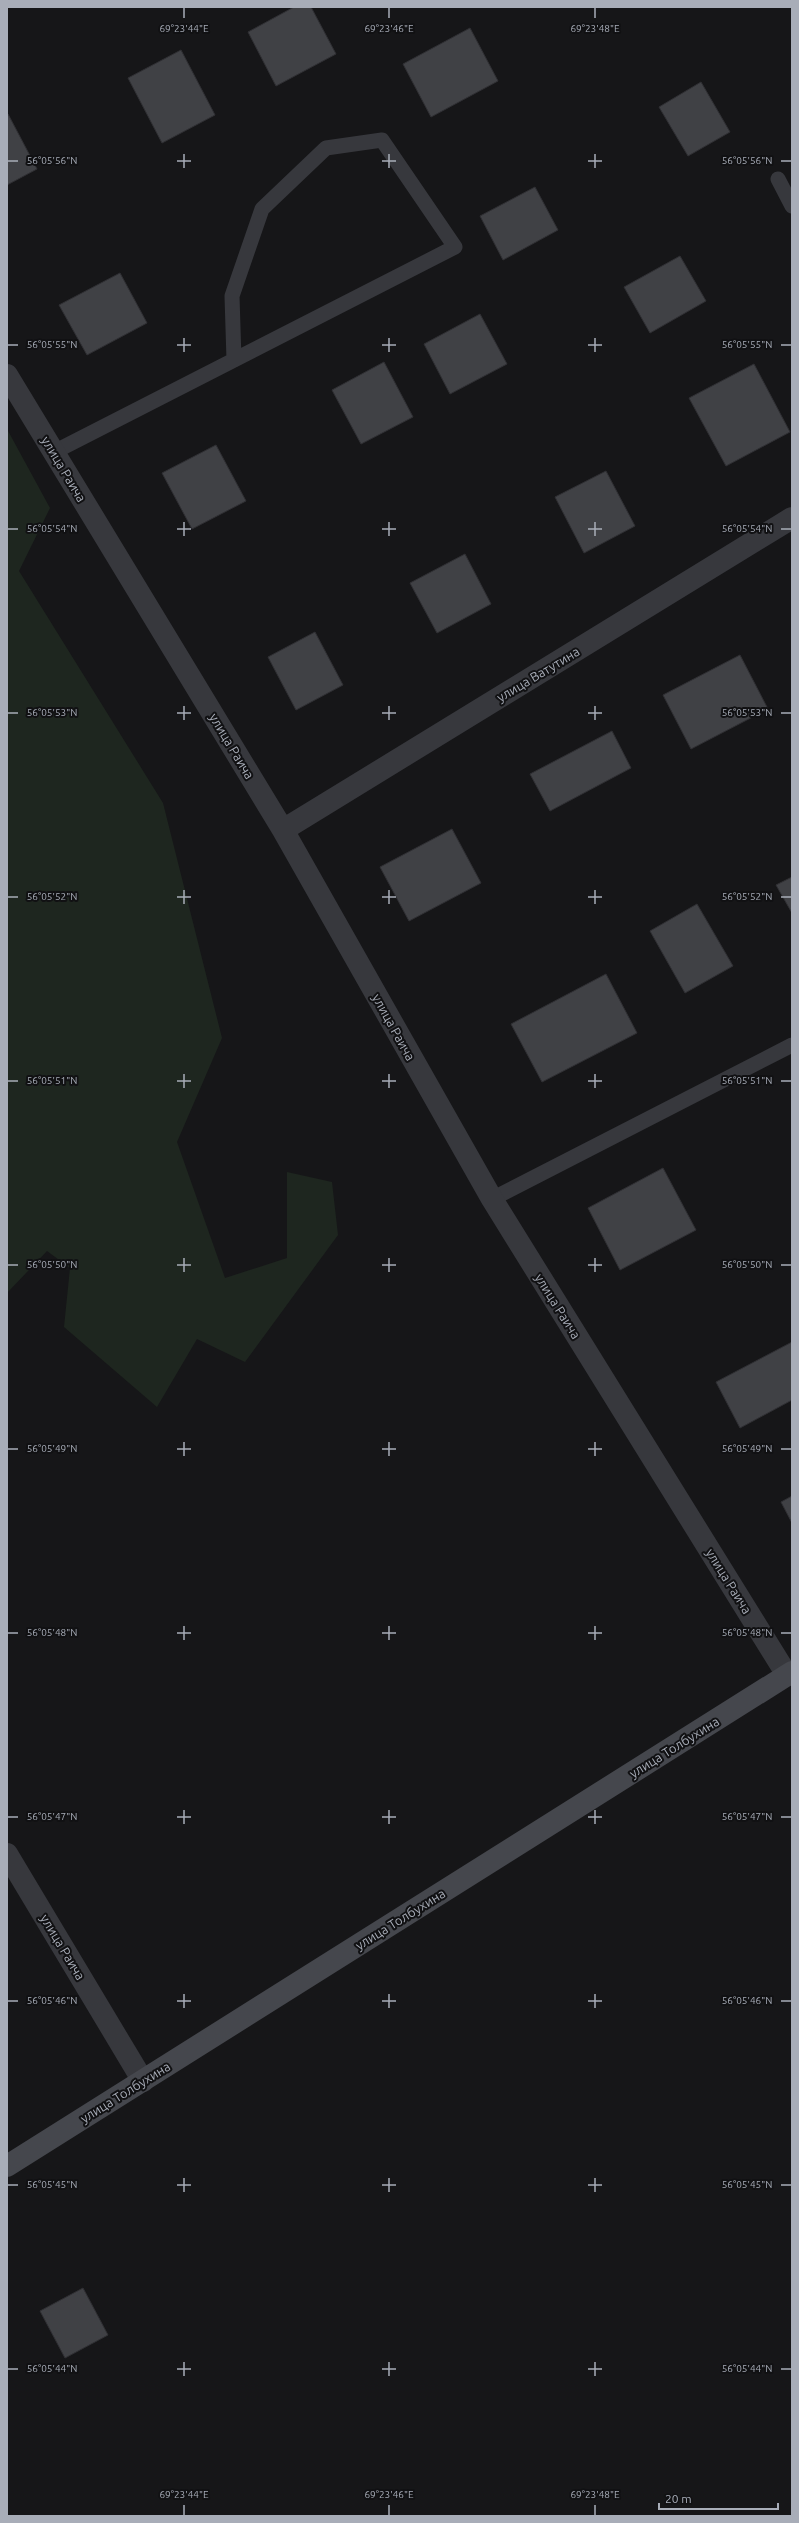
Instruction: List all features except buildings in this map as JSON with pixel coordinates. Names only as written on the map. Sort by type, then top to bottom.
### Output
[{"type":"street","name":"улица Раича","points":[[7,375],[284,830],[492,1199],[790,1674]]},
{"type":"street","name":"улица Ватутина","points":[[284,830],[792,518]]},
{"type":"street","name":"улица Толбухина","points":[[7,2166],[790,1674]]},
{"type":"street","name":"улица Раича","points":[[7,1854],[143,2081]]},
{"type":"lane","points":[[54,452],[234,360],[455,247],[382,140],[326,148],[262,209],[232,296],[234,360]]},
{"type":"lane","points":[[778,179],[792,206]]},
{"type":"lane","points":[[492,1199],[792,1045]]},
{"type":"shaded area","points":[[7,429],[50,508],[19,571],[163,803],[222,1038],[177,1142],[225,1278],[287,1258],[287,1172],[332,1182],[338,1235],[245,1362],[197,1339],[157,1407],[64,1327],[70,1268],[47,1251],[7,1293]]}]
